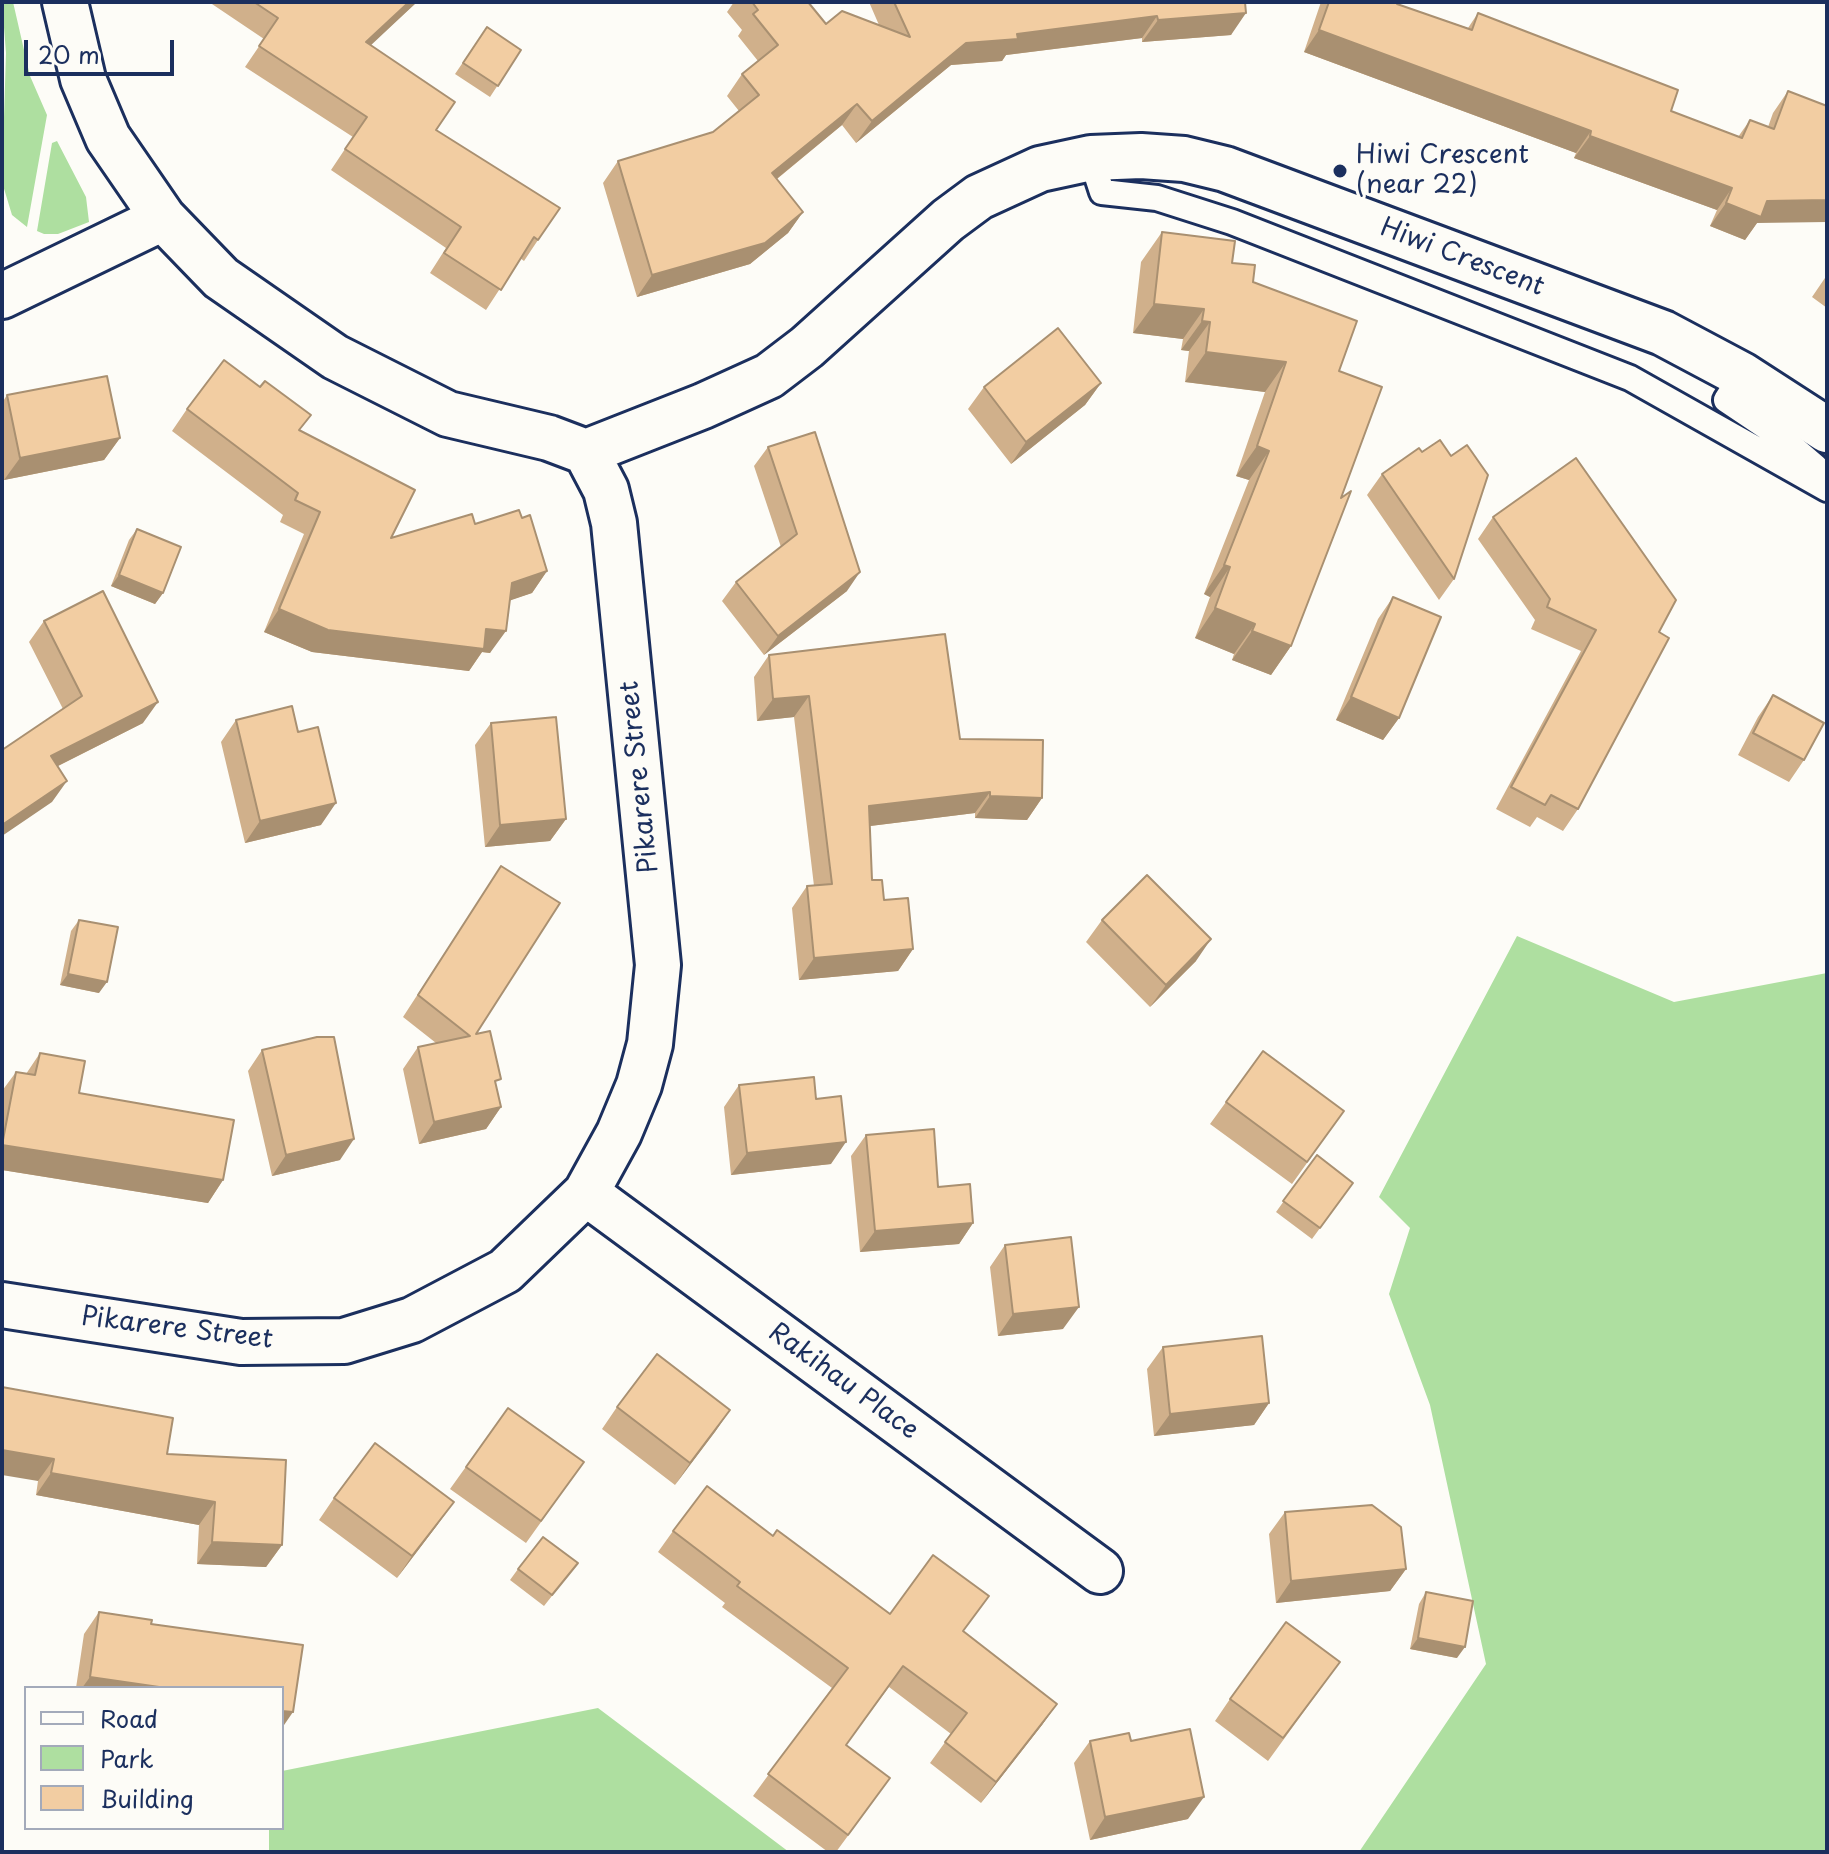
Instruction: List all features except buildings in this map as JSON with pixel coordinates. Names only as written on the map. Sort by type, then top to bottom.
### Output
[{"type":"street","points":[[65,2],[83,79],[108,138],[163,218],[221,278],[335,357],[448,414],[549,438],[586,452]]},
{"type":"street","name":"Hiwi Crescent","points":[[586,452],[769,376],[807,347],[948,220],[979,197],[1040,169],[1091,158],[1170,158],[1225,169],[1663,333],[1742,375],[1827,430]]},
{"type":"street","points":[[3,294],[163,218]]},
{"type":"street","name":"Pikarere Street","points":[[2,1305],[241,1342],[344,1341],[412,1320],[505,1271],[586,1193],[619,1133],[639,1085],[650,1044],[658,965],[614,523],[606,490],[586,452]]},
{"type":"street","name":"Rakihau Place","points":[[586,1193],[1100,1571]]},
{"type":"lane","points":[[1091,158],[1102,192],[1157,198],[1232,222],[1630,378],[1825,488]]},
{"type":"lane","points":[[1742,375],[1726,400],[1816,467],[1825,488]]},
{"type":"green space","points":[[2,2],[13,2],[30,76],[47,115],[27,227],[12,215],[2,182],[6,53]]},
{"type":"green space","points":[[57,141],[86,197],[89,222],[58,234],[44,234],[37,231],[52,143]]},
{"type":"green space","points":[[1517,936],[1674,1002],[1827,973],[1827,1852],[1359,1852],[1486,1664],[1430,1405],[1389,1294],[1410,1228],[1379,1197]]},
{"type":"green space","points":[[598,1708],[789,1852],[269,1852],[269,1830],[284,1830],[284,1771]]},
{"type":"place","name":"Hiwi Crescent (near 22)","points":[[1340,171]]}]
